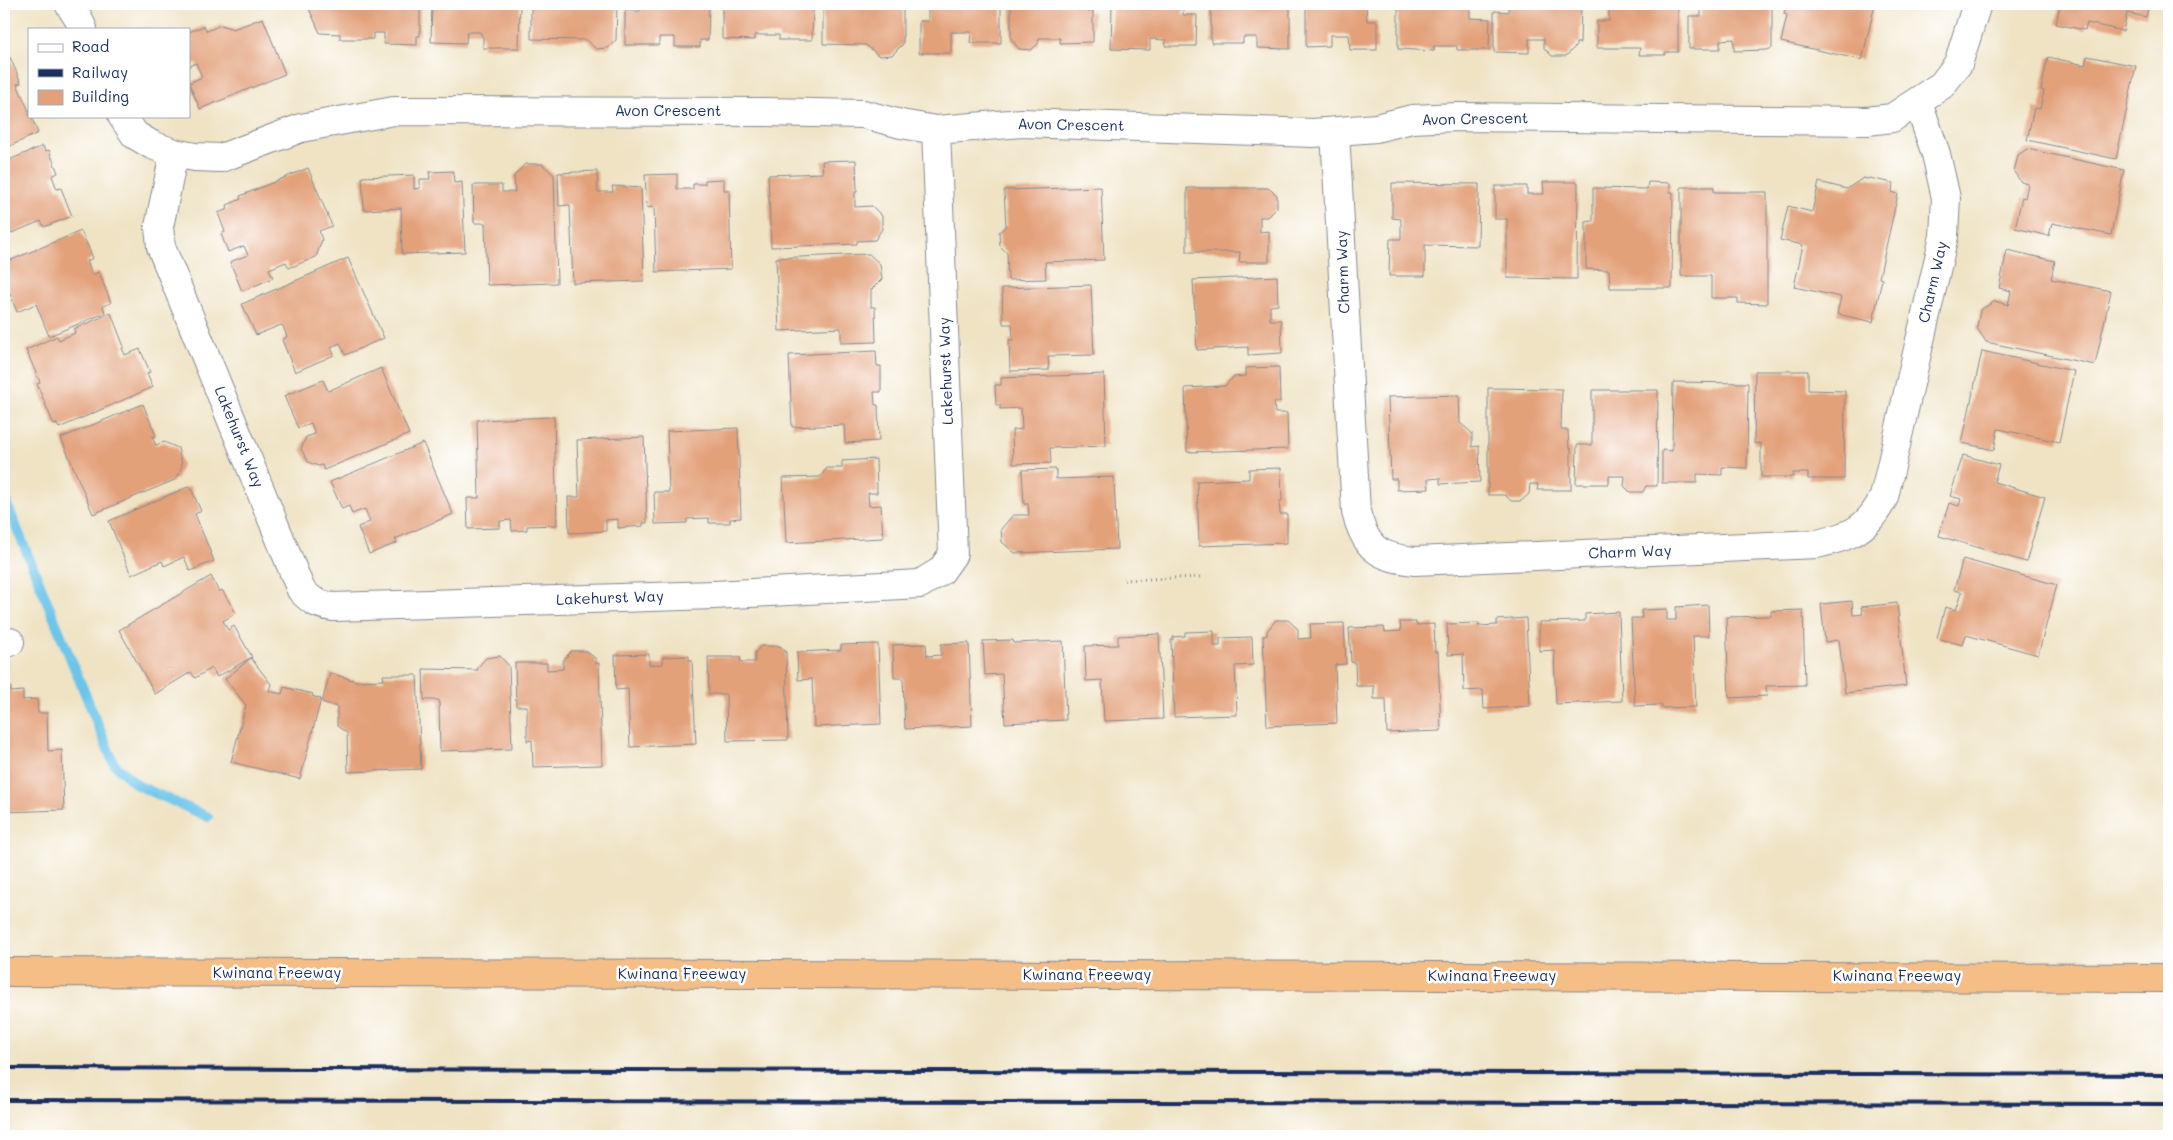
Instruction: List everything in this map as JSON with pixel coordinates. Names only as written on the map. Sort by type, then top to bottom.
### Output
[{"type":"highway","name":"Kwinana Freeway","points":[[4,972],[2169,978]]},
{"type":"street","name":"Avon Crescent","points":[[123,118],[135,135],[152,145],[174,153],[195,157],[221,158],[301,128],[394,111],[863,114],[901,124],[936,130],[1022,123],[1335,132],[1376,128],[1412,120],[1457,117],[1867,121],[1892,118],[1942,85],[1958,64],[1977,4]]},
{"type":"street","name":"Charm Way","points":[[1335,132],[1356,512],[1363,533],[1378,552],[1387,556],[1415,561],[1817,544],[1841,539],[1858,531],[1869,523],[1884,497],[1940,256],[1947,217],[1946,198],[1936,154],[1918,102]]},
{"type":"street","name":"Lakehurst Way","points":[[174,153],[159,227],[161,248],[301,590],[310,600],[319,606],[344,606],[714,595],[920,584],[941,571],[953,554],[936,130]]},
{"type":"path","points":[[1124,580],[1200,577]]},
{"type":"building","points":[[307,4],[343,4],[343,7],[347,7],[347,4],[420,4],[420,36],[417,36],[417,45],[384,44],[384,33],[373,33],[373,39],[340,39],[340,34],[320,33]]},
{"type":"building","points":[[432,4],[520,4],[519,48],[483,48],[483,38],[480,32],[467,32],[466,43],[431,42]]},
{"type":"building","points":[[617,4],[616,40],[608,48],[596,49],[587,40],[531,39],[531,5]]},
{"type":"building","points":[[640,4],[709,4],[708,40],[700,40],[700,47],[675,47],[675,37],[659,37],[659,45],[625,45],[625,11],[640,11]]},
{"type":"building","points":[[722,4],[794,4],[794,8],[813,8],[812,40],[779,40],[779,35],[755,35],[755,40],[722,39]]},
{"type":"building","points":[[823,4],[903,4],[903,44],[892,55],[879,56],[866,45],[823,44]]},
{"type":"building","points":[[928,4],[1001,4],[1001,43],[970,43],[971,32],[951,32],[951,53],[919,53],[919,21],[928,21]]},
{"type":"building","points":[[1011,4],[1088,4],[1088,12],[1093,11],[1093,42],[1060,43],[1060,38],[1039,38],[1038,44],[1031,50],[1019,49],[1011,39]]},
{"type":"building","points":[[1112,4],[1183,4],[1183,15],[1197,15],[1196,46],[1165,46],[1166,40],[1150,39],[1150,50],[1111,49]]},
{"type":"building","points":[[1222,4],[1290,4],[1290,49],[1257,48],[1257,37],[1243,37],[1243,43],[1211,43],[1211,9],[1222,10]]},
{"type":"building","points":[[1306,4],[1366,4],[1367,21],[1377,21],[1377,50],[1350,50],[1349,35],[1330,35],[1330,46],[1306,47]]},
{"type":"building","points":[[1398,4],[1470,4],[1470,18],[1490,19],[1489,50],[1457,50],[1457,46],[1434,46],[1434,51],[1398,49]]},
{"type":"building","points":[[1509,4],[1581,4],[1580,43],[1576,43],[1576,46],[1566,56],[1552,56],[1544,48],[1544,39],[1529,39],[1529,53],[1494,52],[1494,11],[1509,12]]},
{"type":"building","points":[[1609,4],[1678,4],[1678,52],[1665,52],[1665,55],[1639,55],[1640,48],[1597,48],[1597,21],[1609,21]]},
{"type":"building","points":[[1701,4],[1772,4],[1772,48],[1767,50],[1734,51],[1734,39],[1720,40],[1720,49],[1689,49],[1689,16],[1701,16]]},
{"type":"building","points":[[1786,4],[1875,4],[1862,60],[1781,42],[1787,15],[1784,14]]},
{"type":"building","points":[[2060,4],[2149,4],[2146,17],[2127,13],[2123,31],[2087,23],[2085,30],[2056,24]]},
{"type":"building","points":[[263,18],[285,74],[200,109],[190,85],[190,83],[202,77],[196,63],[190,66],[190,32],[204,26],[207,31],[221,25],[233,29]]},
{"type":"building","points":[[2087,56],[2136,66],[2116,159],[2027,140],[2034,108],[2040,109],[2044,91],[2041,90],[2048,57],[2085,65]]},
{"type":"building","points":[[10,57],[21,83],[17,84],[28,109],[28,118],[32,118],[38,133],[8,147],[4,141],[4,60]]},
{"type":"building","points":[[43,146],[45,151],[49,150],[58,173],[52,176],[57,189],[61,188],[72,216],[44,227],[41,221],[7,235],[4,227],[4,162]]},
{"type":"building","points":[[2027,149],[2124,170],[2111,235],[2052,223],[2049,236],[2015,228],[2022,197],[2025,198],[2028,184],[2021,182],[2014,172],[2018,155]]},
{"type":"building","points":[[856,160],[857,192],[855,192],[855,207],[872,206],[882,216],[882,229],[875,240],[857,241],[857,244],[771,247],[768,175],[823,173],[822,161]]},
{"type":"building","points":[[525,164],[542,164],[554,175],[557,283],[487,285],[485,223],[474,223],[473,185],[502,185],[502,192],[515,192],[514,176]]},
{"type":"building","points":[[308,168],[332,226],[319,231],[322,240],[316,257],[289,268],[286,262],[269,269],[273,278],[242,291],[230,262],[248,255],[244,246],[228,252],[221,234],[225,232],[218,213],[228,209],[227,205],[241,199],[240,196]]},
{"type":"building","points":[[453,171],[454,183],[462,182],[465,252],[402,254],[401,208],[364,210],[362,177],[414,175],[414,189],[420,188],[420,179],[430,179],[429,172]]},
{"type":"building","points":[[597,171],[598,192],[613,192],[612,186],[641,188],[644,281],[573,283],[570,205],[559,206],[558,173]]},
{"type":"building","points":[[677,174],[677,189],[693,189],[693,184],[705,184],[705,180],[724,179],[724,190],[729,190],[731,269],[656,272],[654,207],[647,208],[645,175]]},
{"type":"building","points":[[1863,178],[1893,183],[1892,192],[1898,194],[1879,278],[1882,279],[1873,322],[1837,314],[1841,297],[1794,287],[1803,245],[1780,240],[1788,206],[1812,212],[1819,182],[1847,189]]},
{"type":"building","points":[[1543,182],[1578,182],[1577,279],[1507,278],[1507,219],[1495,219],[1495,186],[1527,186],[1527,194],[1544,194]]},
{"type":"building","points":[[1648,182],[1670,183],[1670,192],[1673,192],[1672,288],[1610,288],[1609,270],[1586,269],[1586,222],[1593,221],[1593,188],[1647,189]]},
{"type":"building","points":[[1392,183],[1479,184],[1478,246],[1425,245],[1425,276],[1389,276],[1390,239],[1401,239],[1401,219],[1392,218]]},
{"type":"building","points":[[1101,187],[1104,260],[1045,262],[1046,279],[1008,280],[1007,253],[1000,246],[999,232],[1006,226],[1004,190]]},
{"type":"building","points":[[1681,187],[1714,187],[1714,192],[1767,192],[1767,304],[1738,303],[1738,298],[1711,298],[1711,276],[1681,276]]},
{"type":"building","points":[[1187,188],[1268,188],[1277,195],[1277,208],[1268,217],[1260,217],[1260,232],[1269,231],[1269,262],[1239,262],[1240,252],[1187,252]]},
{"type":"building","points":[[81,231],[93,258],[87,261],[92,275],[99,272],[111,303],[103,306],[105,313],[49,336],[36,304],[17,312],[4,279],[4,263]]},
{"type":"building","points":[[2007,250],[2055,261],[2051,279],[2111,291],[2095,365],[1986,342],[1977,328],[1980,310],[1995,301],[2008,305],[2011,291],[1999,288]]},
{"type":"building","points":[[869,254],[880,264],[882,279],[871,290],[871,307],[875,307],[876,342],[841,343],[841,328],[779,331],[776,258]]},
{"type":"building","points":[[348,258],[384,338],[345,355],[340,343],[331,347],[334,355],[295,372],[282,340],[287,337],[283,326],[281,325],[256,335],[242,304]]},
{"type":"building","points":[[1277,276],[1278,305],[1270,306],[1270,320],[1281,320],[1282,353],[1248,355],[1248,347],[1197,350],[1193,280]]},
{"type":"building","points":[[1091,285],[1094,355],[1048,356],[1049,370],[1010,371],[1009,340],[1013,340],[1012,324],[1003,324],[1002,288]]},
{"type":"building","points":[[111,313],[124,347],[122,348],[125,355],[140,349],[150,372],[147,373],[153,387],[59,428],[57,424],[54,425],[37,384],[40,382],[26,350],[57,336],[59,340],[75,333],[74,329]]},
{"type":"building","points":[[876,351],[877,366],[881,366],[881,392],[874,392],[875,405],[878,405],[879,441],[845,443],[844,425],[792,427],[789,355]]},
{"type":"building","points":[[1982,351],[2074,371],[2059,442],[1998,429],[1994,450],[1962,443]]},
{"type":"building","points":[[1279,367],[1280,402],[1274,402],[1275,413],[1287,413],[1288,449],[1187,452],[1185,388],[1225,386],[1233,377],[1246,376],[1246,368]]},
{"type":"building","points":[[381,368],[409,434],[324,470],[322,465],[318,466],[308,462],[301,449],[306,437],[315,434],[311,423],[298,428],[284,396],[323,380],[328,391]]},
{"type":"building","points":[[1755,371],[1808,371],[1808,390],[1845,391],[1844,479],[1808,479],[1808,473],[1793,473],[1793,477],[1761,477],[1761,443],[1754,444]]},
{"type":"building","points":[[1104,374],[1106,446],[1050,448],[1051,463],[1013,464],[1012,430],[1022,429],[1021,408],[1000,409],[1000,405],[996,405],[995,385],[1001,385],[1001,378]]},
{"type":"building","points":[[1673,382],[1748,383],[1747,468],[1722,467],[1722,475],[1697,474],[1697,483],[1662,483],[1662,450],[1672,451]]},
{"type":"building","points":[[1488,388],[1562,389],[1561,430],[1568,430],[1569,448],[1571,448],[1571,490],[1537,490],[1538,484],[1530,484],[1529,494],[1521,501],[1511,501],[1505,495],[1488,495]]},
{"type":"building","points":[[1592,390],[1658,390],[1657,486],[1646,486],[1643,492],[1630,492],[1624,486],[1625,476],[1609,476],[1609,484],[1576,484],[1577,445],[1592,445]]},
{"type":"building","points":[[1459,395],[1460,423],[1472,433],[1472,447],[1479,446],[1480,482],[1440,484],[1440,478],[1428,479],[1429,489],[1397,490],[1397,479],[1391,479],[1388,397]]},
{"type":"building","points":[[143,404],[156,436],[152,437],[156,445],[164,442],[178,448],[182,465],[177,479],[93,514],[61,438]]},
{"type":"building","points":[[554,417],[557,525],[527,526],[527,530],[512,531],[511,520],[500,521],[500,528],[468,529],[467,498],[479,498],[477,420]]},
{"type":"building","points":[[738,428],[741,518],[730,519],[730,523],[709,523],[709,518],[687,519],[687,523],[655,524],[654,492],[669,492],[667,431]]},
{"type":"building","points":[[644,437],[647,523],[643,523],[643,526],[618,528],[618,519],[606,520],[606,531],[569,533],[568,497],[579,497],[577,440]]},
{"type":"building","points":[[423,443],[453,514],[395,539],[397,543],[369,554],[358,527],[370,522],[365,509],[352,514],[349,506],[342,509],[330,482]]},
{"type":"building","points":[[1963,455],[1999,465],[1994,482],[2045,497],[2026,562],[1939,536],[1949,503],[1959,506],[1961,499],[1950,496]]},
{"type":"building","points":[[876,459],[877,493],[868,493],[869,506],[881,505],[883,538],[786,543],[783,478],[820,477],[827,468],[842,468],[842,461]]},
{"type":"building","points":[[1281,468],[1282,501],[1279,501],[1280,514],[1287,514],[1287,543],[1199,546],[1197,481],[1249,479],[1249,469]]},
{"type":"building","points":[[1056,469],[1056,479],[1114,477],[1117,549],[1015,553],[1002,542],[1001,529],[1013,515],[1029,515],[1028,504],[1024,504],[1022,470]]},
{"type":"building","points":[[190,486],[201,511],[195,514],[214,561],[190,571],[184,557],[164,566],[162,561],[131,575],[109,521]]},
{"type":"building","points":[[1963,559],[2057,585],[2038,655],[1966,635],[1963,645],[1937,638],[1945,607],[1956,610],[1962,592],[1954,590]]},
{"type":"building","points":[[211,576],[219,592],[222,590],[236,613],[223,621],[228,630],[234,626],[252,657],[217,677],[212,668],[195,678],[191,672],[155,694],[119,630]]},
{"type":"building","points":[[1852,601],[1853,615],[1863,614],[1861,607],[1897,603],[1906,686],[1845,693],[1839,640],[1825,642],[1821,604]]},
{"type":"building","points":[[1708,605],[1709,636],[1693,636],[1696,707],[1662,708],[1661,705],[1635,706],[1631,618],[1642,618],[1641,610],[1667,609],[1667,620],[1676,620],[1676,607]]},
{"type":"building","points":[[1803,610],[1805,685],[1766,686],[1767,696],[1729,698],[1726,617],[1771,616],[1771,611]]},
{"type":"building","points":[[1619,612],[1622,701],[1556,704],[1554,650],[1539,651],[1539,622],[1585,621],[1585,614]]},
{"type":"building","points":[[1526,618],[1530,706],[1484,709],[1483,690],[1464,691],[1463,654],[1448,655],[1447,624],[1479,623],[1478,626],[1497,625],[1497,620]]},
{"type":"building","points":[[1276,620],[1288,620],[1298,629],[1298,639],[1311,638],[1310,624],[1344,623],[1346,664],[1335,665],[1337,723],[1267,726],[1263,636],[1267,635],[1267,631]]},
{"type":"building","points":[[1400,622],[1416,622],[1416,625],[1434,624],[1435,652],[1438,652],[1441,731],[1387,733],[1386,699],[1374,699],[1374,686],[1356,686],[1355,663],[1351,662],[1349,628],[1384,627],[1385,632],[1401,631]]},
{"type":"building","points":[[1214,631],[1214,646],[1220,646],[1220,638],[1252,637],[1253,665],[1235,666],[1237,715],[1174,717],[1171,640],[1173,640],[1173,637],[1185,636],[1185,632]]},
{"type":"building","points":[[1159,634],[1163,719],[1104,721],[1102,680],[1086,681],[1085,646],[1118,645],[1118,636]]},
{"type":"building","points":[[1013,640],[1014,643],[1063,641],[1066,720],[1005,723],[1002,674],[985,675],[983,641]]},
{"type":"building","points":[[969,643],[972,726],[905,729],[903,678],[894,678],[893,645],[926,644],[927,656],[941,655],[941,644]]},
{"type":"building","points":[[878,644],[881,724],[814,727],[812,679],[798,680],[797,652],[841,650],[841,645]]},
{"type":"building","points":[[761,646],[780,646],[786,652],[788,740],[727,741],[726,694],[709,694],[708,657],[740,657],[741,662],[755,662],[755,653]]},
{"type":"building","points":[[571,651],[586,651],[596,659],[596,664],[599,663],[602,765],[533,767],[532,740],[527,741],[527,706],[516,706],[515,663],[547,663],[547,670],[563,669],[563,661]]},
{"type":"building","points":[[649,654],[649,665],[663,664],[663,657],[689,656],[689,660],[692,660],[696,744],[630,747],[628,689],[616,690],[615,655]]},
{"type":"building","points":[[500,656],[509,666],[512,749],[440,751],[439,700],[424,700],[423,669],[478,670],[477,668],[486,658]]},
{"type":"building","points":[[251,658],[271,684],[269,691],[282,694],[284,687],[313,694],[312,696],[321,699],[300,779],[231,762],[246,705],[225,679]]},
{"type":"building","points":[[330,673],[356,681],[384,680],[383,675],[417,675],[421,769],[348,772],[347,733],[337,726],[337,707],[322,702]]},
{"type":"building","points":[[4,686],[11,686],[11,692],[23,691],[23,700],[37,699],[38,713],[47,713],[48,751],[62,750],[64,810],[4,812]]},
{"type":"waterway","points":[[4,497],[114,764],[137,785],[208,817]]},
{"type":"railway","points":[[4,1068],[2169,1075]]},
{"type":"railway","points":[[4,1100],[2169,1104]]}]
